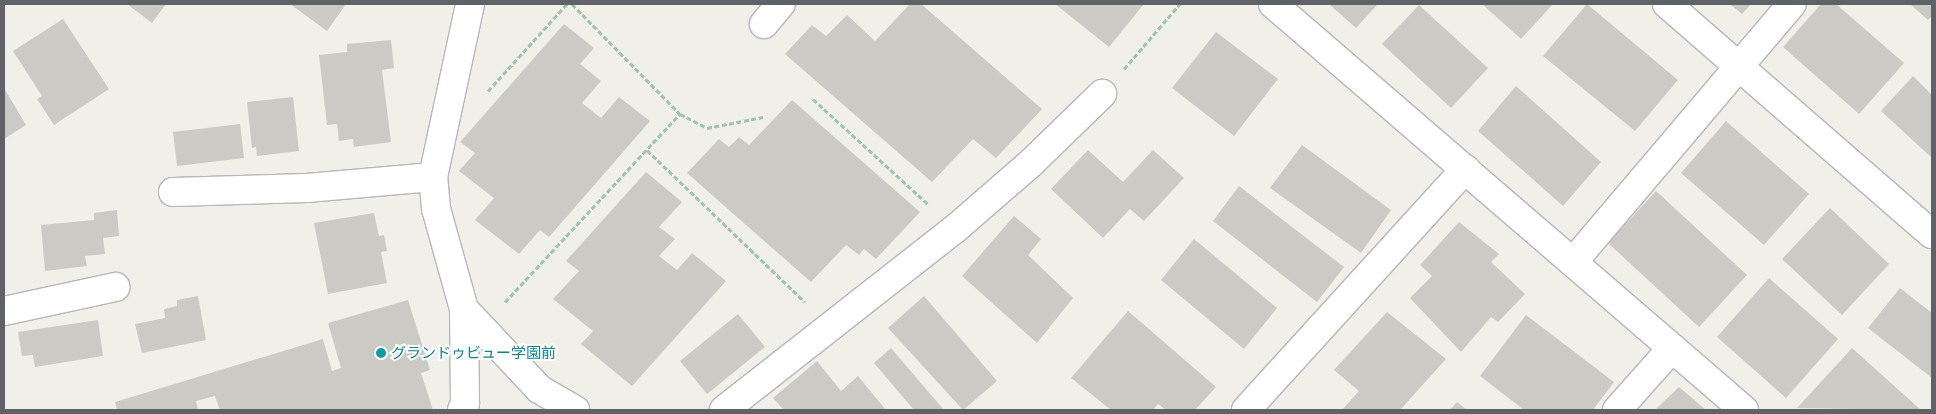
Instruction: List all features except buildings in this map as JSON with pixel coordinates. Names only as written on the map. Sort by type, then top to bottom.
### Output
[{"type":"street","points":[[470,4],[433,177],[436,209],[473,318],[538,389],[575,410]]},
{"type":"street","points":[[764,24],[782,4]]},
{"type":"street","points":[[1273,4],[1744,410]]},
{"type":"street","points":[[1667,4],[1932,234]]},
{"type":"street","points":[[1573,262],[1792,4]]},
{"type":"street","points":[[724,410],[955,229],[1032,162],[1102,94]]},
{"type":"street","points":[[1246,410],[1465,169]]},
{"type":"street","points":[[173,192],[307,188],[433,177]]},
{"type":"street","points":[[4,311],[115,287]]},
{"type":"street","points":[[462,410],[465,403],[473,318]]},
{"type":"street","points":[[1617,410],[1672,348]]},
{"type":"path","points":[[484,95],[566,4]]},
{"type":"path","points":[[572,4],[680,114],[707,128],[762,117]]},
{"type":"path","points":[[1102,94],[1180,4]]},
{"type":"path","points":[[813,99],[955,229]]},
{"type":"path","points":[[473,318],[647,150],[680,114]]},
{"type":"path","points":[[647,150],[830,326]]},
{"type":"place","name":"グランドゥビュー学園前","points":[[381,353]]}]
